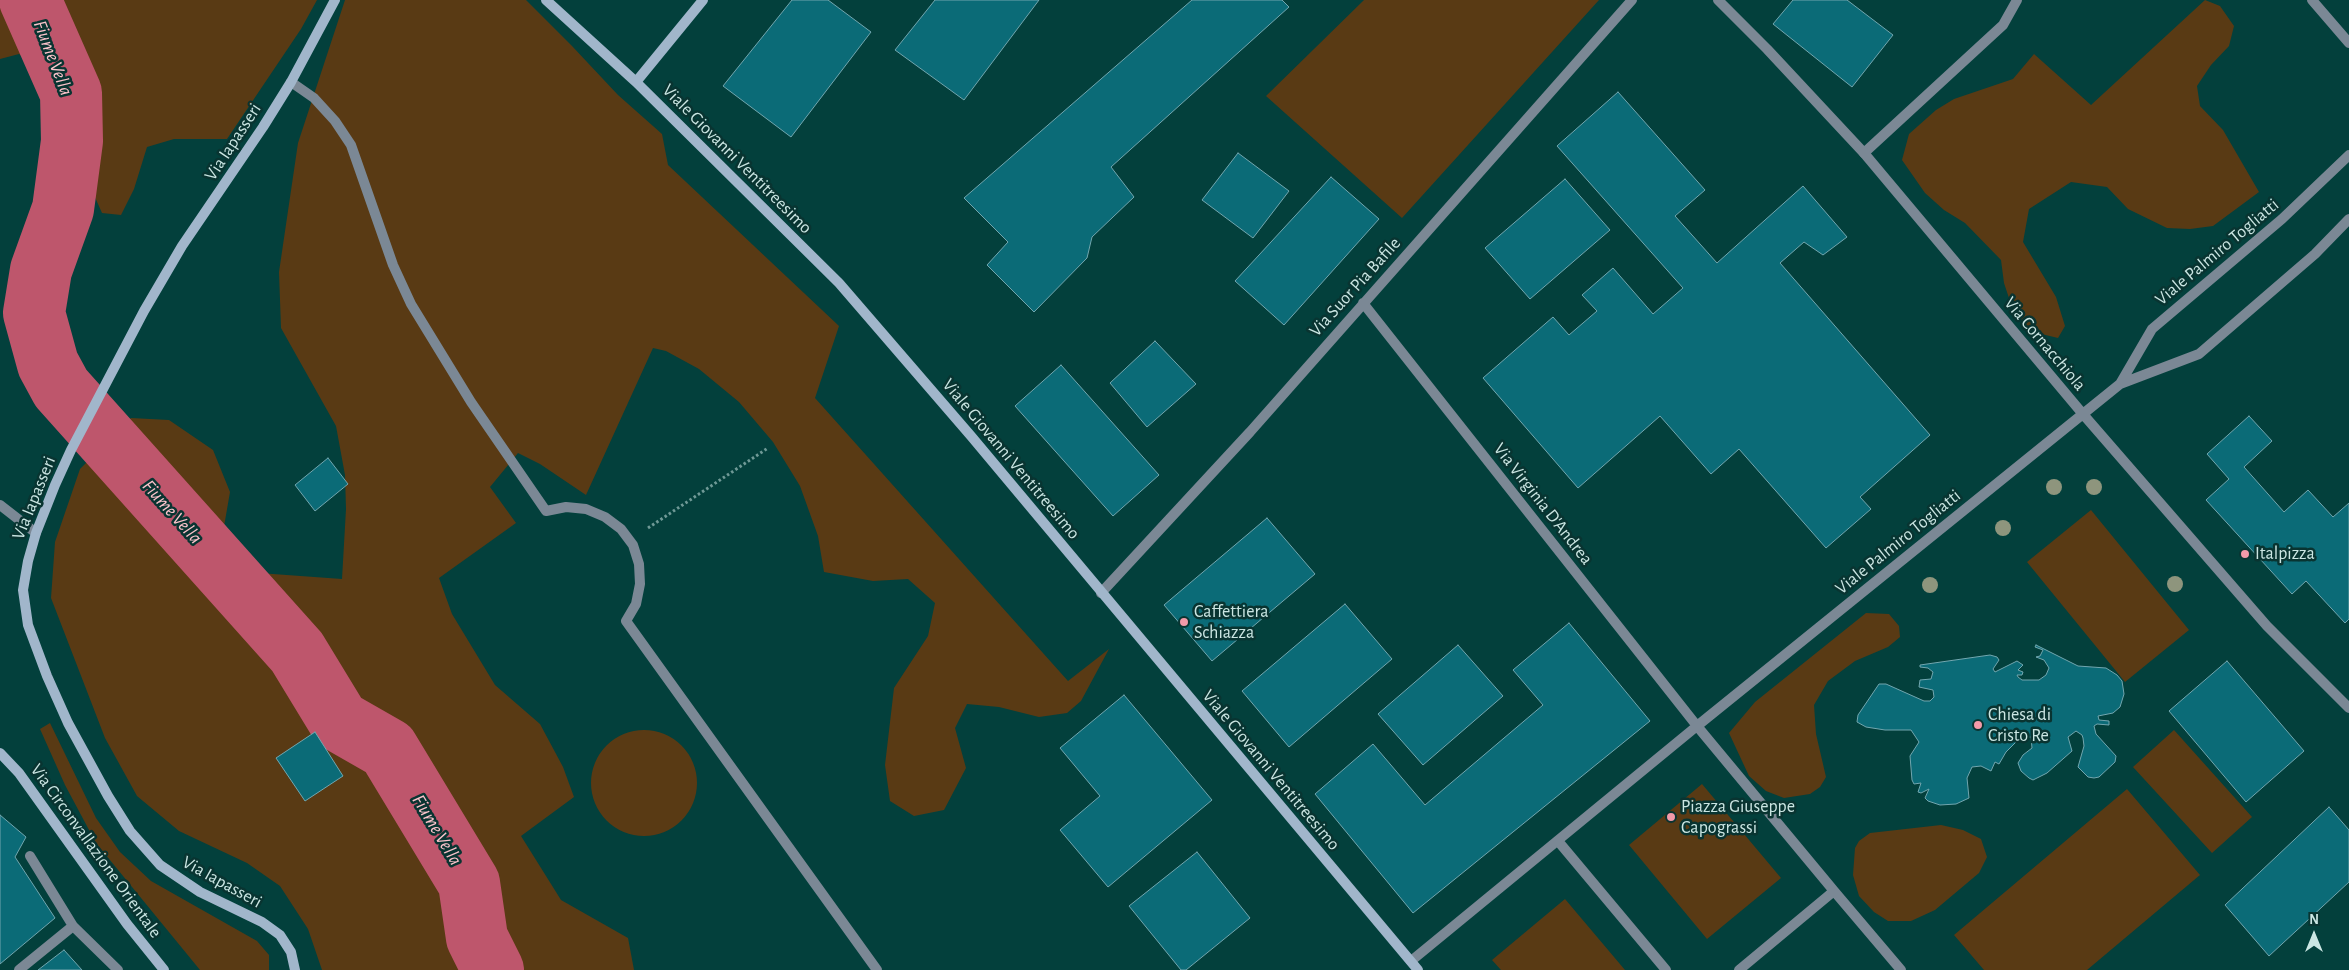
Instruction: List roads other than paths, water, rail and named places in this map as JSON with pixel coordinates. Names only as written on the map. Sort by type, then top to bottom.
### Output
[{"type":"street","name":"Via Iapasseri","points":[[295,970],[291,952],[280,935],[262,922],[200,892],[160,865],[130,831],[108,796],[68,723],[28,625],[23,590],[28,561],[36,533],[71,450],[160,282],[291,82],[335,0]]},
{"type":"street","name":"Viale Giovanni Ventitreesimo","points":[[546,0],[636,82],[838,283],[971,436],[1418,970]]},
{"type":"street","points":[[636,82],[702,0]]},
{"type":"street","name":"Via Suor Pia Bafile","points":[[1101,593],[1250,432],[1632,0]]},
{"type":"street","name":"Via Cornacchiola","points":[[1718,0],[1767,49],[1864,153],[2082,413],[2267,626],[2348,706]]},
{"type":"street","points":[[1864,153],[2003,25],[2017,0]]},
{"type":"street","points":[[2312,0],[2349,43]]},
{"type":"street","points":[[291,82],[314,98],[335,120],[351,145],[393,265],[410,304],[471,402],[546,511],[566,507],[586,509],[605,517],[621,529],[630,541],[640,564],[640,584],[636,604],[626,621],[877,970]]},
{"type":"street","name":"Viale Palmiro Togliatti","points":[[2120,384],[2152,329],[2282,219],[2349,155]]},
{"type":"street","name":"Viale Palmiro Togliatti","points":[[1697,726],[2120,384],[2199,354],[2315,254],[2349,219]]},
{"type":"street","name":"Via Virginia D'Andrea","points":[[1363,303],[1697,726]]},
{"type":"street","points":[[0,505],[36,533]]},
{"type":"street","points":[[1411,961],[1697,726],[1901,970]]},
{"type":"street","name":"Via Circonvallazione Orientale","points":[[0,753],[19,773],[127,924],[164,970]]},
{"type":"street","points":[[1558,841],[1666,970]]},
{"type":"street","points":[[30,856],[72,926],[118,970]]},
{"type":"street","points":[[1739,970],[1834,890]]},
{"type":"street","points":[[19,970],[72,926]]},
{"type":"waterway","name":"Fiume Vella","points":[[30,0],[71,93],[72,141],[63,209],[41,270],[34,313],[48,364],[61,388],[297,652],[339,721],[388,749],[469,883],[477,938],[493,970]]},
{"type":"place","name":"Italpizza","points":[[2245,554]]},
{"type":"place","name":"Caffettiera Schiazza","points":[[1184,622]]},
{"type":"place","name":"Chiesa di Cristo Re","points":[[1978,725]]},
{"type":"place","name":"Piazza Giuseppe Capograssi","points":[[1671,817]]}]
